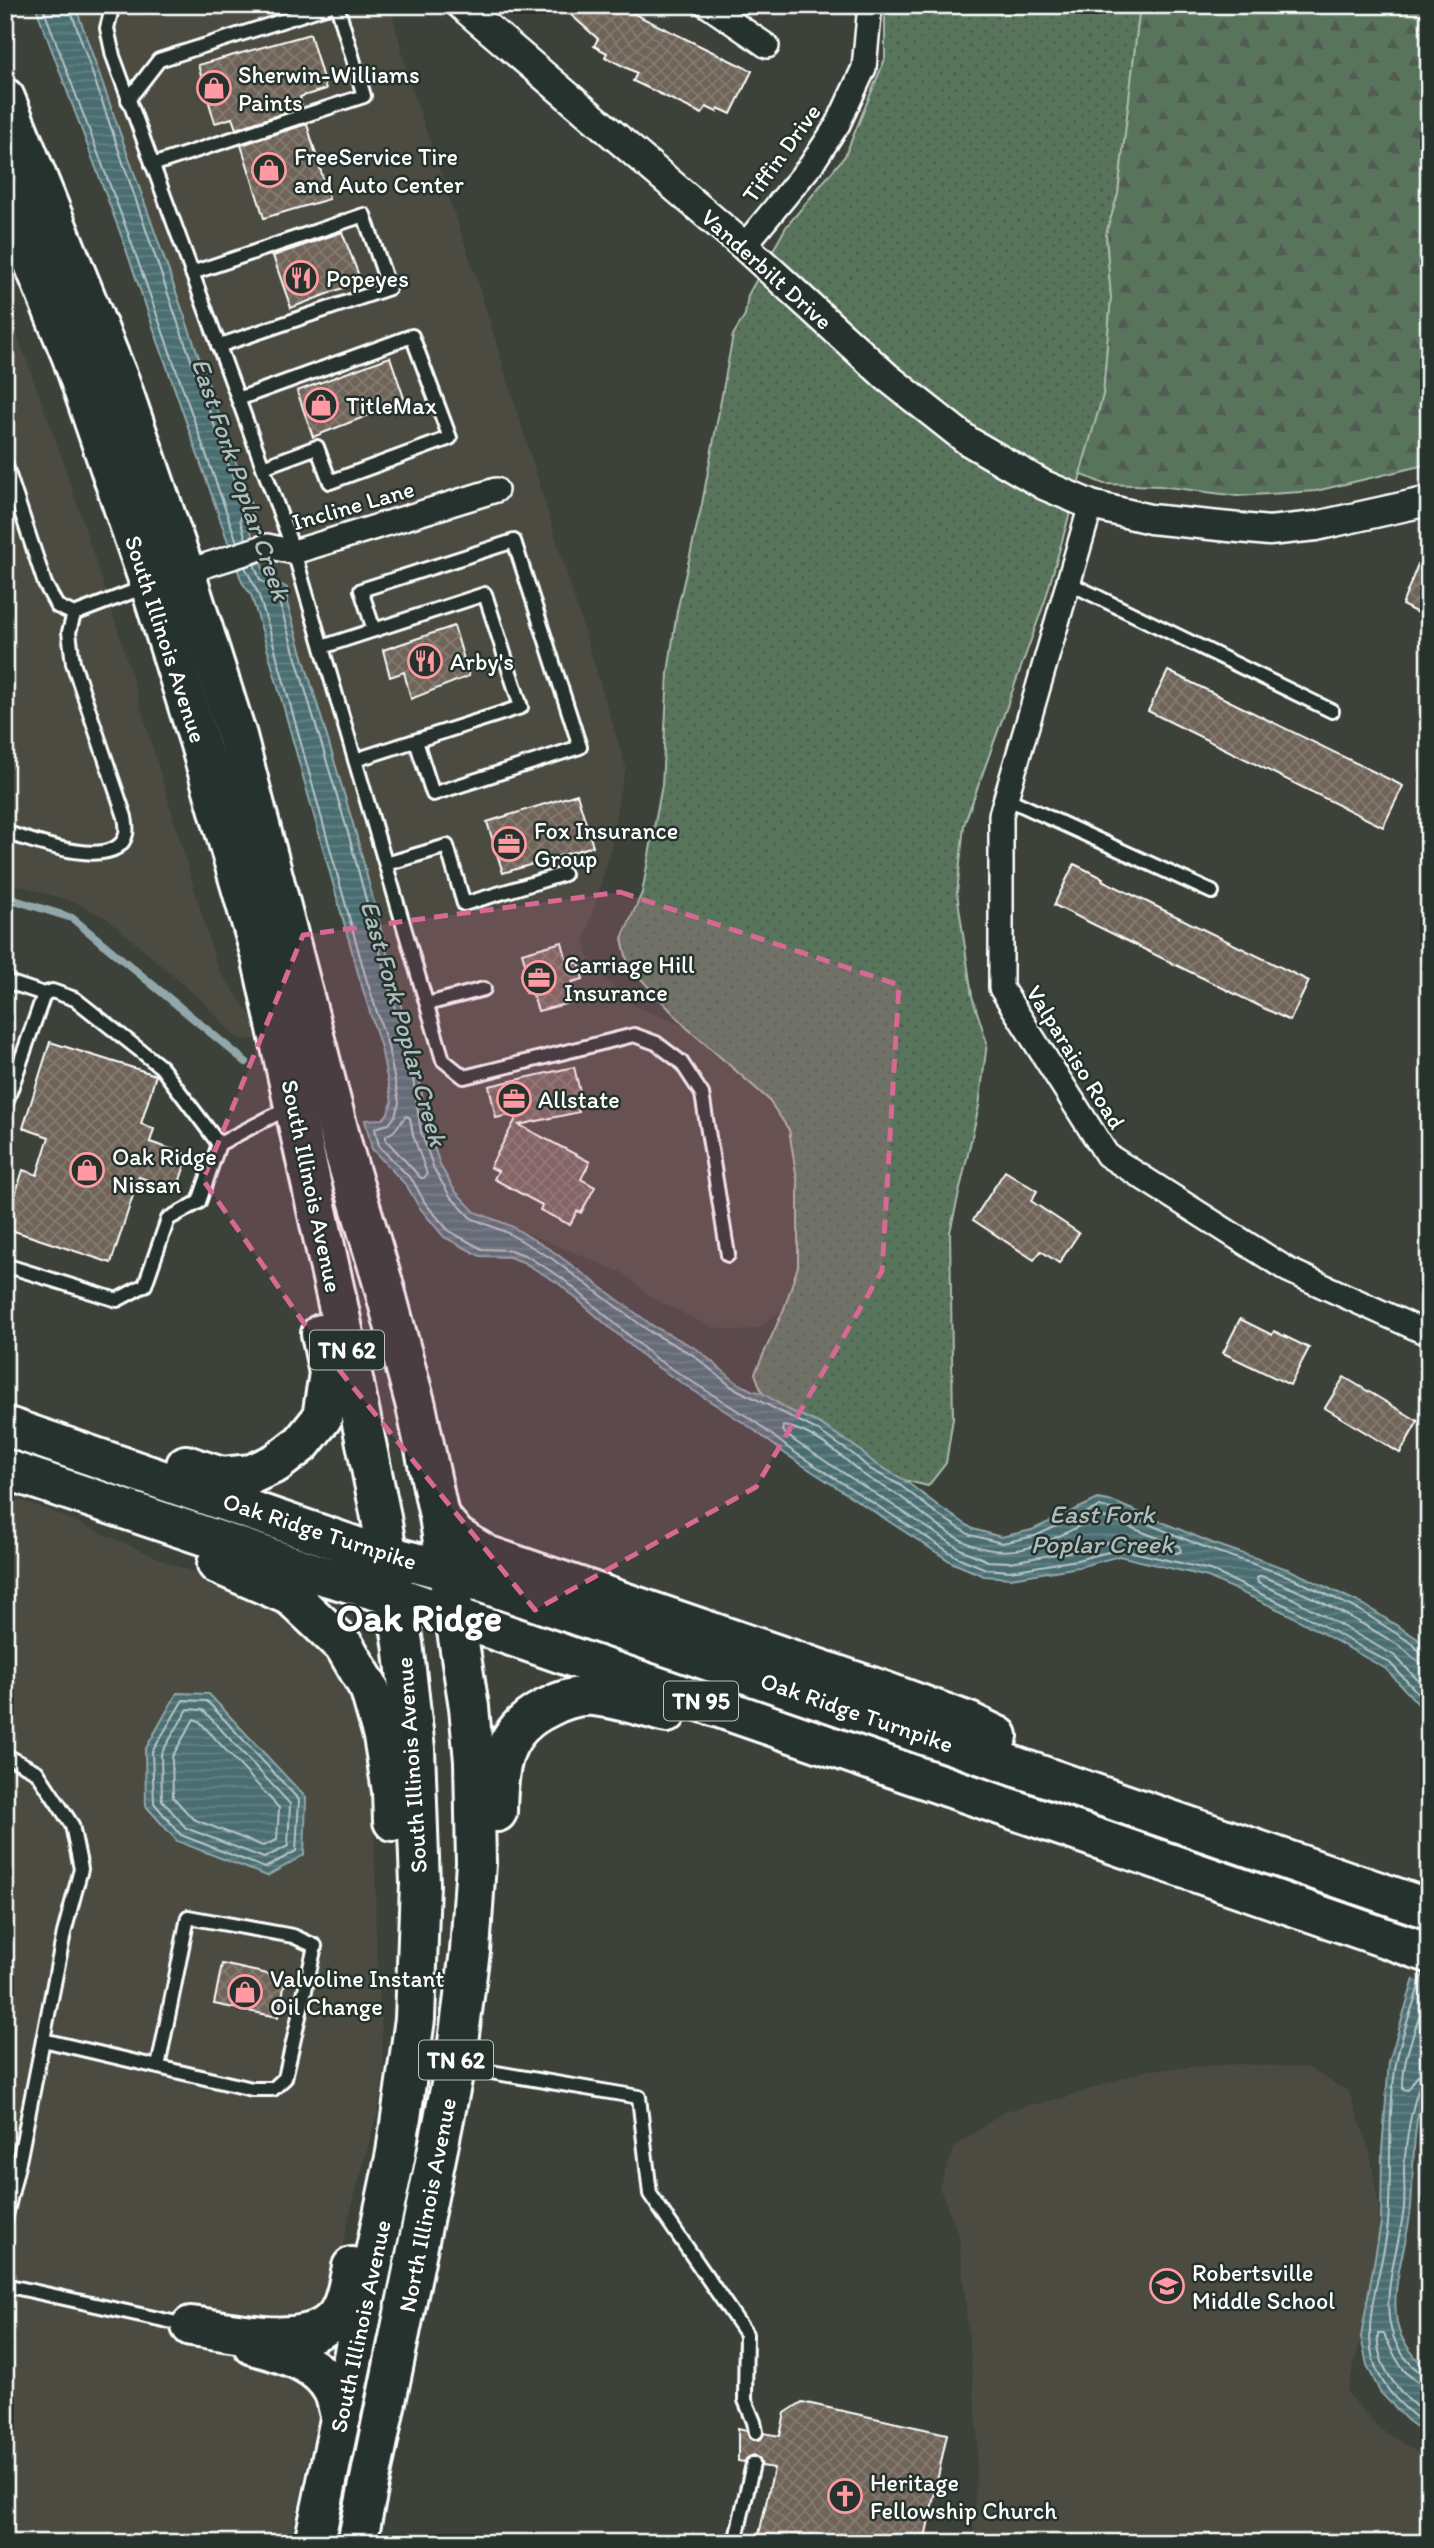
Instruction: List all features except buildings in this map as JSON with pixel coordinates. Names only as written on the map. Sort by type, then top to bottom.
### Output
[{"type":"highway","name":"South Illinois Avenue","points":[[5,98],[119,380],[176,576],[200,741],[261,956],[295,1105],[388,1555],[403,1643],[415,1749],[420,1884],[411,2059],[396,2153],[314,2543]]},
{"type":"highway","name":"South Illinois Avenue","points":[[5,193],[72,357],[176,576],[237,736],[344,1152],[416,1406],[448,1571]]},
{"type":"highway","points":[[10,1428],[113,1441],[222,1477],[252,1474],[276,1462],[302,1443],[322,1418],[329,1373],[305,1255],[311,1180]]},
{"type":"highway","name":"Oak Ridge Turnpike","points":[[10,1428],[354,1546],[448,1571],[1418,1905]]},
{"type":"highway","name":"Oak Ridge Turnpike","points":[[5,1469],[315,1573],[395,1596],[1411,1948]]},
{"type":"highway","points":[[5,1475],[89,1514],[218,1564],[291,1596],[345,1647],[370,1690],[383,1736],[392,1791],[397,1897],[416,1964]]},
{"type":"highway","points":[[439,1516],[457,1537],[485,1555],[969,1722],[1189,1826]]},
{"type":"highway","name":"North Illinois Avenue","points":[[358,2543],[455,2065],[470,1951],[476,1863],[474,1761],[469,1707],[448,1571]]},
{"type":"highway","points":[[470,1951],[496,1854],[501,1759],[510,1739],[534,1714],[560,1702],[591,1696],[627,1702],[729,1730],[817,1740]]},
{"type":"highway","points":[[191,2326],[291,2338],[320,2331],[339,2312],[348,2286],[372,2170],[411,2059]]},
{"type":"highway","points":[[191,2326],[289,2356],[315,2368],[333,2391],[341,2418]]},
{"type":"street","name":"Vanderbilt Drive","points":[[461,5],[744,246],[887,377],[968,441],[1044,485],[1091,505],[1150,519],[1269,531],[1316,526],[1429,501]]},
{"type":"street","points":[[707,5],[767,46]]},
{"type":"street","name":"Tiffin Drive","points":[[744,246],[811,165],[838,124],[864,68],[870,5]]},
{"type":"street","name":"Incline Lane","points":[[176,576],[267,546],[294,552],[496,490]]},
{"type":"street","name":"Valparaiso Road","points":[[1091,505],[1001,815],[1001,988],[1107,1155],[1289,1270],[1429,1334]]},
{"type":"lane","points":[[114,5],[107,28],[113,56],[294,552],[443,1060],[464,1077],[634,1035],[656,1043],[681,1062],[702,1094],[728,1255]]},
{"type":"lane","points":[[128,100],[159,60],[334,5],[365,96],[152,165]]},
{"type":"lane","points":[[192,273],[364,215],[389,288],[218,345]]},
{"type":"lane","points":[[238,399],[412,335],[450,438],[330,482],[317,447],[263,467]]},
{"type":"lane","points":[[5,463],[45,584],[57,606],[74,614],[176,576]]},
{"type":"lane","points":[[374,630],[361,590],[514,541],[580,747],[433,794],[416,741]]},
{"type":"lane","points":[[1069,583],[1332,711]]},
{"type":"lane","points":[[323,646],[485,594],[521,707],[355,760]]},
{"type":"lane","points":[[5,832],[30,841],[104,854],[118,845],[126,835],[125,817],[73,663],[69,632],[74,614]]},
{"type":"lane","points":[[1006,798],[1212,892]]},
{"type":"lane","points":[[386,864],[447,846],[464,904],[565,874]]},
{"type":"lane","points":[[5,981],[44,994],[52,991],[75,999],[161,1067],[219,1144]]},
{"type":"lane","points":[[426,1004],[484,989]]},
{"type":"lane","points":[[5,1106],[44,994]]},
{"type":"lane","points":[[5,1265],[117,1300],[145,1285],[168,1219],[199,1202],[219,1144],[295,1105]]},
{"type":"lane","points":[[5,1755],[37,1772],[72,1825],[81,1869],[64,1933],[5,2220]]},
{"type":"lane","points":[[43,2040],[158,2067],[252,2089],[273,2089],[285,2078],[315,1947],[293,1936],[188,1917],[158,2067]]},
{"type":"lane","points":[[411,2059],[639,2096],[650,2194],[746,2333],[745,2400],[755,2427]]},
{"type":"lane","points":[[5,2285],[191,2326]]},
{"type":"lane","points":[[735,2543],[752,2464]]},
{"type":"highlighted area","points":[[620,892],[899,985],[882,1271],[756,1487],[535,1610],[322,1349],[203,1180],[303,935]]},
{"type":"shaded area","points":[[75,5],[394,5],[393,17],[411,86],[476,277],[626,768],[610,853],[585,939],[590,964],[635,1006],[687,1027],[768,1099],[789,1129],[798,1185],[798,1266],[784,1309],[758,1328],[740,1331],[711,1327],[651,1297],[623,1273],[475,1212],[455,1191],[441,1167],[428,1130],[418,1071],[287,602],[287,588],[265,575],[247,519],[252,511]]},
{"type":"shaded area","points":[[5,301],[63,461],[122,643],[216,963],[251,1016],[256,1039],[242,1040],[234,1035],[203,1002],[108,919],[77,903],[5,881]]},
{"type":"shaded area","points":[[5,1495],[51,1511],[174,1565],[254,1594],[309,1628],[341,1673],[356,1717],[369,1774],[374,1814],[376,1936],[384,2072],[377,2114],[349,2217],[340,2263],[332,2335],[317,2390],[318,2411],[290,2543],[37,2543],[5,2536]]},
{"type":"shaded area","name":"Robertsville Middle School","points":[[1239,2064],[1308,2068],[1349,2092],[1370,2152],[1381,2223],[1361,2337],[1347,2393],[1379,2428],[1429,2460],[1429,2543],[973,2543],[978,2433],[959,2236],[939,2186],[955,2147],[1005,2111],[1067,2097],[1148,2070]]},
{"type":"green space","points":[[885,5],[1140,5],[1118,194],[1106,234],[1111,298],[1103,396],[1045,601],[964,825],[957,893],[972,996],[987,1043],[979,1106],[950,1232],[953,1418],[946,1463],[928,1486],[904,1480],[874,1463],[857,1448],[820,1424],[789,1410],[762,1393],[755,1373],[784,1309],[798,1266],[798,1185],[789,1130],[768,1099],[686,1027],[628,965],[622,938],[642,893],[662,785],[668,673],[677,611],[702,504],[733,335],[745,315],[748,295],[786,227],[845,156],[885,59]]},
{"type":"green space","points":[[1140,5],[1429,5],[1429,464],[1316,491],[1237,496],[1160,486],[1104,484],[1080,474],[1103,395],[1111,298],[1106,234],[1118,194]]},
{"type":"water","name":"East Fork Poplar Creek","points":[[35,5],[75,5],[253,511],[247,519],[265,575],[287,588],[287,603],[356,834],[418,1071],[428,1130],[441,1167],[455,1191],[475,1212],[511,1226],[554,1252],[653,1326],[697,1349],[736,1382],[820,1424],[973,1529],[1001,1537],[1032,1530],[1098,1499],[1114,1502],[1212,1543],[1290,1570],[1364,1605],[1418,1639],[1429,1652],[1429,1716],[1386,1669],[1286,1613],[1208,1577],[1119,1556],[1079,1567],[1011,1578],[984,1576],[953,1563],[651,1363],[558,1283],[523,1262],[509,1257],[480,1256],[444,1237],[419,1207],[407,1186],[372,1149],[365,1120],[383,1119],[392,1102],[381,1048],[262,630],[251,595],[242,582],[121,235]]},
{"type":"water","points":[[177,1693],[209,1694],[306,1798],[304,1855],[267,1876],[177,1841],[146,1806],[145,1750]]},
{"type":"water","points":[[1429,1929],[1429,2084],[1423,2095],[1416,2126],[1411,2206],[1395,2308],[1401,2337],[1429,2372],[1429,2436],[1407,2420],[1380,2392],[1367,2365],[1361,2337],[1381,2223],[1382,2150],[1389,2062]]},
{"type":"pier","points":[[1429,1925],[1429,1984],[1411,1978],[1425,1928]]},
{"type":"waterway","points":[[5,897],[72,918],[246,1062]]},
{"type":"place","name":"Sherwin-Williams Paints","points":[[214,88]]},
{"type":"place","name":"FreeService Tire and Auto Center","points":[[269,170]]},
{"type":"place","name":"Popeyes","points":[[301,278]]},
{"type":"place","name":"TitleMax","points":[[321,405]]},
{"type":"place","name":"Arby's","points":[[425,661]]},
{"type":"place","name":"Fox Insurance Group","points":[[509,844]]},
{"type":"place","name":"Carriage Hill Insurance","points":[[539,978]]},
{"type":"place","name":"Allstate","points":[[514,1099]]},
{"type":"place","name":"Oak Ridge Nissan","points":[[87,1170]]},
{"type":"place","name":"Valvoline Instant Oil Change","points":[[245,1992]]},
{"type":"place","name":"Robertsville Middle School","points":[[1167,2286]]},
{"type":"place","name":"Heritage Fellowship Church","points":[[845,2496]]},
{"type":"district","name":"Oak Ridge","points":[[419,1618]]}]
